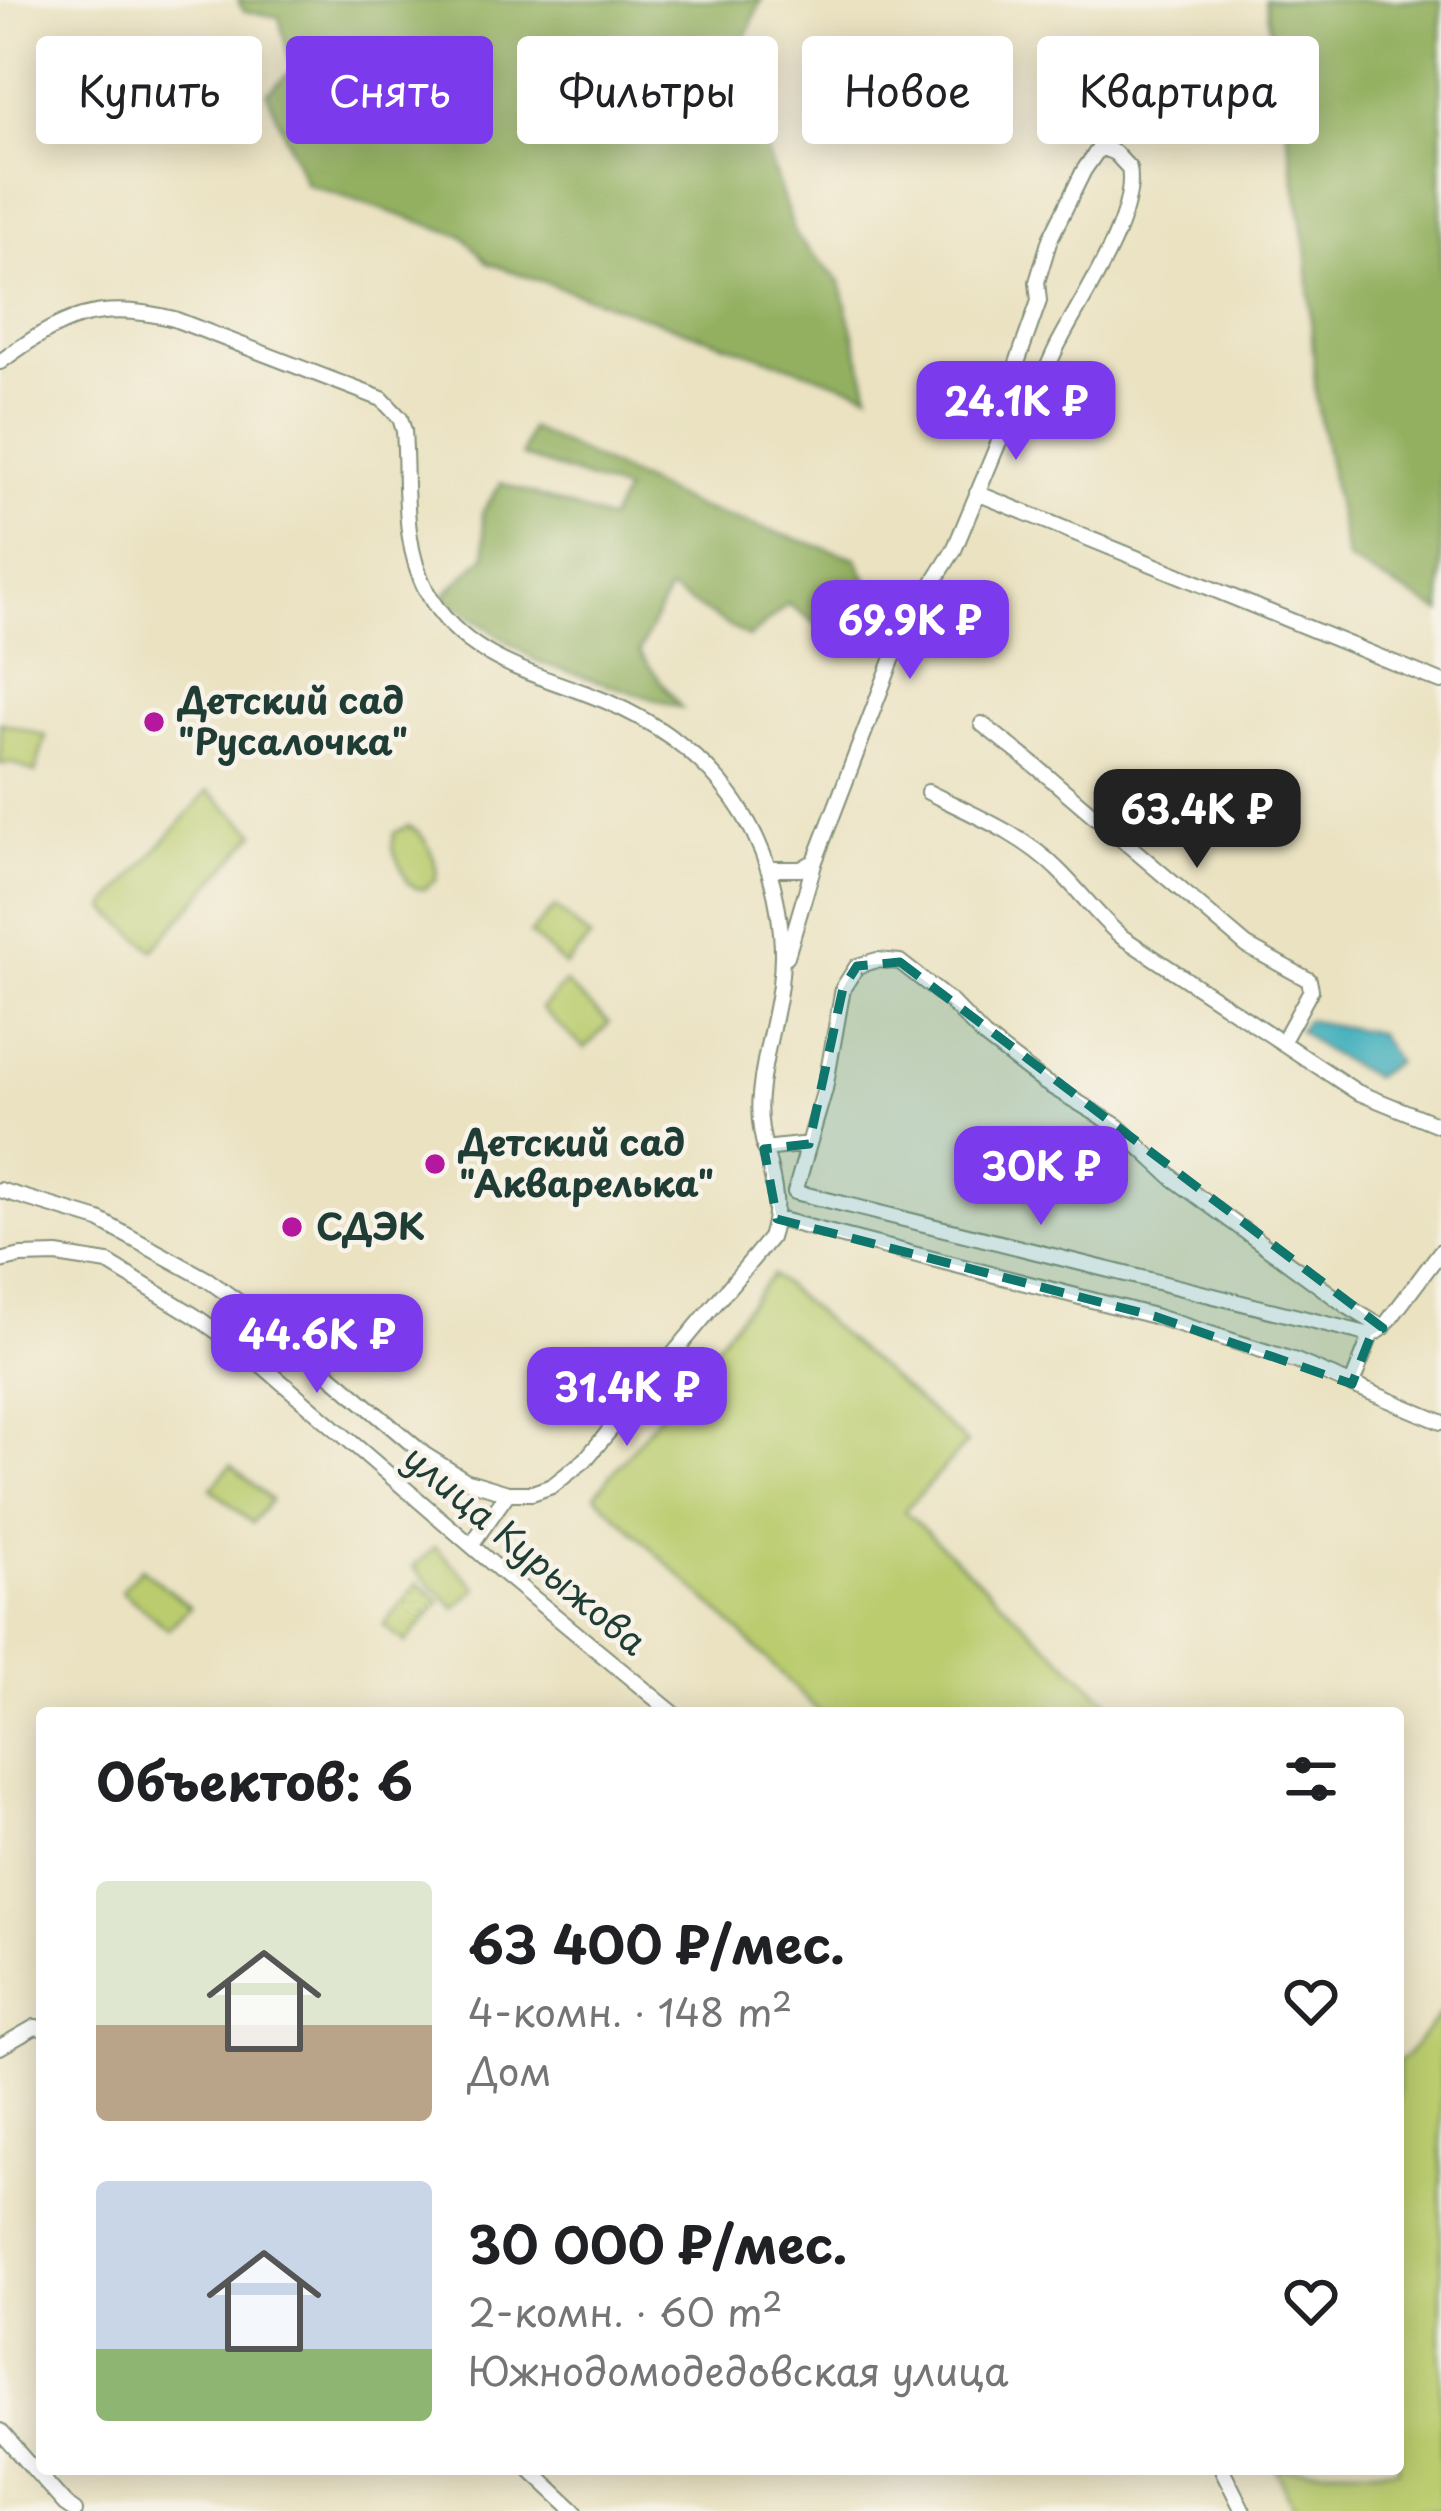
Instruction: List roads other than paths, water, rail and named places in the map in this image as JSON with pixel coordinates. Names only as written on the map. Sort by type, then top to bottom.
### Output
[{"type":"street","points":[[0,1190],[99,1220],[197,1273],[272,1326],[424,1455],[465,1480],[508,1492],[552,1486],[585,1460],[770,1238],[777,1201],[764,1149],[760,1092],[783,969],[815,861],[904,629],[953,550],[1010,415],[1028,402],[1096,280],[1119,225],[1130,188],[1129,168],[1115,153],[1100,147],[1050,238],[1037,282],[1039,301],[1006,394],[1010,415]]},
{"type":"street","points":[[0,362],[60,322],[97,313],[146,312],[382,399],[400,418],[404,430],[409,532],[429,596],[480,650],[621,707],[664,730],[712,771],[752,827],[768,868],[778,905],[783,969]]},
{"type":"street","points":[[976,493],[1441,682]]},
{"type":"street","points":[[982,724],[1247,946],[1309,980],[1311,990],[1283,1041]]},
{"type":"street","points":[[928,792],[1034,850],[1122,937],[1357,1092],[1441,1126]]},
{"type":"street","points":[[768,868],[801,868],[815,861]]},
{"type":"street","points":[[877,960],[900,962],[951,1002],[984,1036],[1044,1082],[1117,1126],[1174,1180],[1377,1331],[795,1192],[825,1089],[843,988],[857,966],[877,960]]},
{"type":"street","points":[[764,1149],[808,1144]]},
{"type":"street","points":[[777,1219],[1154,1316],[1296,1361],[1441,1422]]},
{"type":"street","points":[[1352,1384],[1377,1331],[1441,1251]]},
{"type":"street","name":"улица Курыжова","points":[[0,1261],[57,1255],[108,1263],[178,1304],[250,1354],[666,1707]]},
{"type":"street","points":[[472,1545],[508,1492]]},
{"type":"street","points":[[0,2047],[36,2027]]},
{"type":"street","points":[[0,2431],[36,2472]]},
{"type":"street","points":[[39,2475],[75,2511]]},
{"type":"street","points":[[536,2475],[575,2511]]},
{"type":"street","points":[[1225,2475],[1243,2511]]},
{"type":"water","points":[[1306,1020],[1378,1033],[1396,1062],[1374,1077],[1324,1050],[1299,1030]]},
{"type":"place","name":"Детский сад \"Русалочка\"","points":[[154,722]]},
{"type":"place","name":"Детский сад \"Акварелька\"","points":[[435,1164]]},
{"type":"place","name":"СДЭК","points":[[292,1227]]}]
